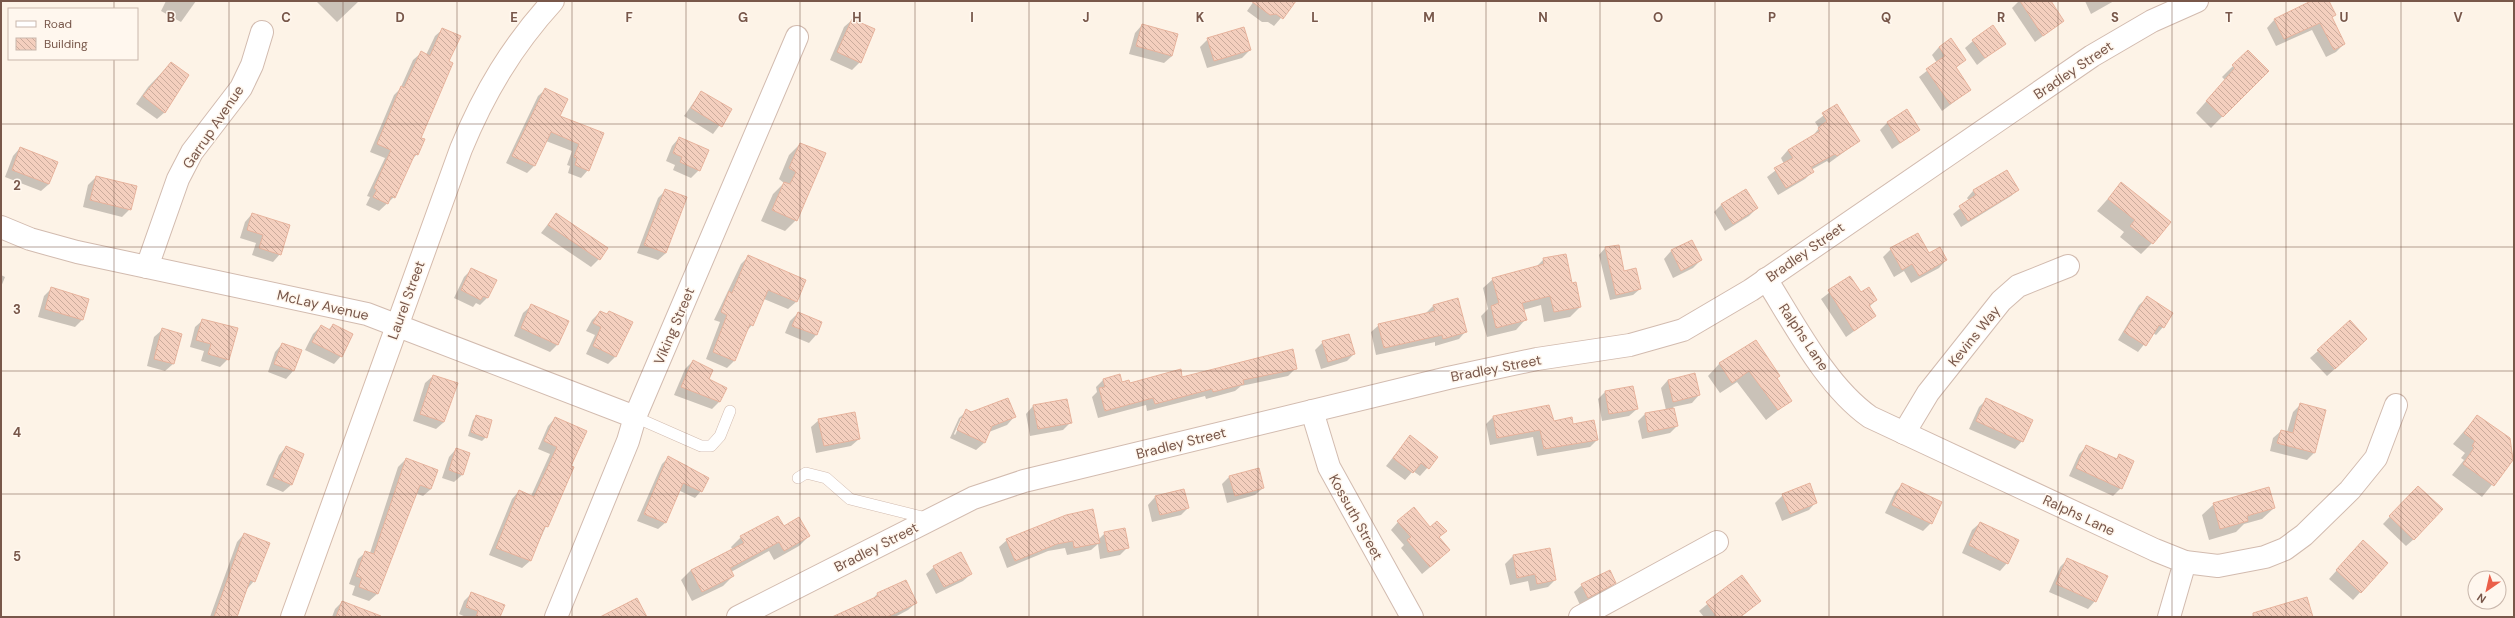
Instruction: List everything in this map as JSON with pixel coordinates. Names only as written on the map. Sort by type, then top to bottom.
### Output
[{"type":"street","name":"Laurel Street","points":[[292,617],[396,326],[477,111],[502,64],[553,1]]},
{"type":"street","name":"Bradley Street","points":[[738,617],[973,498],[1024,481],[1496,367],[1630,346],[1683,330],[1708,317],[1766,279],[2092,56],[2152,21],[2197,1]]},
{"type":"street","name":"Garrup Avenue","points":[[147,267],[178,179],[192,152],[241,88],[252,65],[262,32]]},
{"type":"street","name":"Viking Street","points":[[556,617],[628,441],[634,417],[797,36]]},
{"type":"street","name":"McLay Avenue","points":[[1,226],[30,239],[57,246],[147,267],[367,314],[634,417]]},
{"type":"street","name":"Kevins Way","points":[[1904,433],[1928,393],[2002,301],[2018,286],[2068,266]]},
{"type":"street","name":"Ralphs Lane","points":[[1766,279],[1838,387],[1854,405],[1870,417],[2185,562],[2218,566],[2244,563],[2285,549],[2304,536],[2350,490],[2376,458],[2396,405]]},
{"type":"street","name":"Kossuth Street","points":[[1312,411],[1329,467],[1412,617]]},
{"type":"street","points":[[1580,617],[1717,542]]},
{"type":"street","points":[[2169,617],[2185,562]]},
{"type":"lane","points":[[634,417],[701,446],[711,446],[720,436],[730,411]]},
{"type":"lane","points":[[798,478],[806,473],[826,478],[850,498],[931,519]]},
{"type":"building","points":[[1251,1],[1296,1],[1283,19],[1276,14],[1270,15]]},
{"type":"building","points":[[2020,1],[2051,1],[2064,21],[2043,36]]},
{"type":"building","points":[[2311,1],[2329,1],[2336,15],[2332,17],[2345,44],[2334,50],[2320,23],[2284,39],[2274,19]]},
{"type":"building","points":[[852,19],[875,29],[861,63],[837,52]]},
{"type":"building","points":[[1142,24],[1178,34],[1172,56],[1136,46]]},
{"type":"building","points":[[1993,25],[2006,44],[1985,58],[1972,40]]},
{"type":"building","points":[[1244,27],[1251,50],[1214,61],[1207,38]]},
{"type":"building","points":[[442,28],[461,36],[449,61],[453,63],[421,138],[425,139],[418,155],[415,154],[395,198],[391,196],[388,204],[373,197],[377,190],[374,188],[391,150],[377,144],[401,86],[404,88],[421,51],[430,56]]},
{"type":"building","points":[[1951,38],[1966,60],[1956,67],[1971,90],[1950,104],[1926,69],[1945,56],[1939,47]]},
{"type":"building","points":[[2248,50],[2269,71],[2223,117],[2206,101],[2235,68],[2232,65]]},
{"type":"building","points":[[171,62],[189,75],[165,113],[143,96]]},
{"type":"building","points":[[545,88],[568,99],[560,116],[604,133],[589,171],[575,165],[577,158],[574,157],[579,144],[551,132],[535,166],[512,156]]},
{"type":"building","points":[[701,91],[732,109],[722,127],[691,108]]},
{"type":"building","points":[[1837,104],[1860,141],[1837,156],[1835,154],[1811,167],[1814,172],[1786,188],[1774,168],[1793,158],[1788,150],[1820,131],[1818,128],[1827,121],[1822,113]]},
{"type":"building","points":[[1907,109],[1920,130],[1900,143],[1887,122]]},
{"type":"building","points":[[679,137],[709,150],[700,171],[680,162],[682,157],[673,153]]},
{"type":"building","points":[[800,143],[826,153],[797,221],[772,210],[784,182],[790,184],[796,172],[789,168]]},
{"type":"building","points":[[20,147],[58,162],[49,184],[12,170]]},
{"type":"building","points":[[2007,170],[2019,190],[1968,221],[1959,206],[1976,195],[1973,190]]},
{"type":"building","points":[[96,176],[137,186],[131,210],[90,200]]},
{"type":"building","points":[[2121,182],[2171,222],[2153,244],[2130,226],[2135,220],[2108,199]]},
{"type":"building","points":[[665,189],[687,197],[666,253],[644,245]]},
{"type":"building","points":[[1746,189],[1758,208],[1733,224],[1721,204]]},
{"type":"building","points":[[252,213],[290,225],[281,255],[259,248],[263,235],[247,230]]},
{"type":"building","points":[[556,213],[608,248],[600,260],[548,225]]},
{"type":"building","points":[[1918,233],[1929,253],[1940,247],[1947,260],[1919,276],[1912,264],[1902,270],[1890,248]]},
{"type":"building","points":[[1692,240],[1702,260],[1681,271],[1671,250]]},
{"type":"building","points":[[1619,245],[1624,271],[1636,268],[1641,289],[1616,295],[1605,247]]},
{"type":"building","points":[[1566,254],[1572,283],[1576,282],[1581,307],[1554,312],[1550,296],[1522,303],[1527,320],[1496,328],[1491,306],[1499,303],[1492,278],[1544,264],[1543,258]]},
{"type":"building","points":[[748,255],[806,280],[797,302],[768,290],[753,326],[750,324],[735,361],[713,352],[727,315],[721,312],[729,291],[732,293]]},
{"type":"building","points":[[471,268],[497,280],[488,298],[483,296],[481,300],[461,290]]},
{"type":"building","points":[[1850,276],[1861,292],[1869,287],[1877,300],[1869,305],[1876,316],[1854,331],[1828,290]]},
{"type":"building","points":[[51,287],[89,299],[83,320],[45,309]]},
{"type":"building","points":[[2147,296],[2173,313],[2164,328],[2159,325],[2146,346],[2124,332]]},
{"type":"building","points":[[1458,298],[1467,332],[1443,339],[1442,335],[1384,348],[1378,324],[1435,311],[1433,305]]},
{"type":"building","points":[[531,304],[569,321],[558,345],[521,328]]},
{"type":"building","points":[[600,311],[607,314],[609,311],[633,322],[616,357],[593,346],[601,327],[593,323]]},
{"type":"building","points":[[798,312],[822,322],[817,335],[792,326]]},
{"type":"building","points":[[202,319],[238,328],[229,360],[208,354],[211,344],[196,340]]},
{"type":"building","points":[[2350,320],[2367,339],[2335,369],[2317,350]]},
{"type":"building","points":[[333,324],[353,334],[342,357],[312,342],[321,325],[330,330]]},
{"type":"building","points":[[162,328],[182,334],[174,364],[154,359]]},
{"type":"building","points":[[1349,334],[1355,354],[1328,362],[1322,341]]},
{"type":"building","points":[[1756,340],[1780,376],[1777,378],[1792,401],[1778,410],[1749,371],[1732,383],[1719,363]]},
{"type":"building","points":[[282,343],[302,350],[294,371],[274,364]]},
{"type":"building","points":[[1293,349],[1297,369],[1243,380],[1244,384],[1213,392],[1212,389],[1155,404],[1153,398],[1105,411],[1099,388],[1105,387],[1103,379],[1120,374],[1122,382],[1129,380],[1130,383],[1181,369],[1182,377]]},
{"type":"building","points":[[693,360],[713,370],[709,379],[727,388],[720,402],[681,387]]},
{"type":"building","points":[[1695,373],[1700,395],[1673,402],[1668,380]]},
{"type":"building","points":[[433,375],[458,383],[444,422],[420,414]]},
{"type":"building","points":[[1633,386],[1638,409],[1609,414],[1605,391]]},
{"type":"building","points":[[1008,398],[1016,417],[992,426],[985,443],[957,430],[966,409],[971,412]]},
{"type":"building","points":[[1986,398],[2033,420],[2023,442],[1976,421]]},
{"type":"building","points":[[1067,399],[1072,423],[1038,429],[1033,405]]},
{"type":"building","points":[[2300,403],[2326,410],[2315,453],[2277,443],[2281,430],[2293,433]]},
{"type":"building","points":[[1549,405],[1554,421],[1572,417],[1573,424],[1594,420],[1598,440],[1544,449],[1540,430],[1497,438],[1493,416]]},
{"type":"building","points":[[1674,408],[1678,426],[1648,432],[1645,413]]},
{"type":"building","points":[[855,412],[860,439],[824,446],[818,419]]},
{"type":"building","points":[[476,415],[492,420],[487,438],[471,432]]},
{"type":"building","points":[[2477,415],[2510,438],[2513,460],[2494,486],[2463,464],[2474,448],[2472,446],[2475,441],[2464,433]]},
{"type":"building","points":[[555,417],[587,431],[571,466],[574,467],[548,527],[545,526],[531,561],[496,548],[519,490],[534,497],[557,447],[544,441]]},
{"type":"building","points":[[1410,435],[1438,457],[1429,469],[1421,463],[1413,473],[1393,458]]},
{"type":"building","points":[[2086,445],[2117,459],[2119,454],[2134,461],[2122,489],[2076,468]]},
{"type":"building","points":[[286,446],[304,454],[292,485],[273,477]]},
{"type":"building","points":[[456,448],[470,453],[463,475],[449,470]]},
{"type":"building","points":[[668,456],[709,478],[702,492],[683,483],[666,523],[644,514]]},
{"type":"building","points":[[406,458],[438,470],[431,489],[420,485],[378,594],[359,587],[362,578],[356,576],[365,551],[374,554]]},
{"type":"building","points":[[1259,468],[1264,488],[1235,496],[1229,476]]},
{"type":"building","points":[[1810,483],[1817,503],[1790,514],[1782,494]]},
{"type":"building","points":[[1902,483],[1942,502],[1932,524],[1892,505]]},
{"type":"building","points":[[2418,486],[2443,509],[2414,540],[2389,516]]},
{"type":"building","points":[[2269,487],[2275,508],[2247,516],[2248,521],[2220,529],[2213,503]]},
{"type":"building","points":[[1184,489],[1189,508],[1160,515],[1155,496]]},
{"type":"building","points":[[1414,507],[1430,527],[1437,521],[1447,531],[1439,537],[1450,550],[1430,567],[1407,540],[1411,537],[1397,521]]},
{"type":"building","points":[[1093,509],[1100,543],[1074,548],[1073,541],[1057,544],[1015,561],[1006,539],[1066,515]]},
{"type":"building","points":[[778,516],[784,526],[799,517],[810,536],[784,551],[779,542],[730,568],[734,576],[702,592],[691,570],[744,543],[740,536]]},
{"type":"building","points":[[1980,522],[2019,540],[2008,564],[1969,545]]},
{"type":"building","points":[[1125,528],[1129,548],[1108,552],[1104,532]]},
{"type":"building","points":[[244,533],[270,543],[255,582],[250,580],[237,617],[214,617]]},
{"type":"building","points":[[2363,540],[2388,563],[2361,593],[2336,570]]},
{"type":"building","points":[[1550,548],[1556,580],[1537,584],[1535,574],[1517,578],[1513,555]]},
{"type":"building","points":[[961,552],[972,574],[944,587],[933,566]]},
{"type":"building","points":[[2067,558],[2108,576],[2096,602],[2056,584]]},
{"type":"building","points":[[1610,570],[1616,583],[1588,598],[1581,584]]},
{"type":"building","points":[[1742,575],[1761,601],[1740,617],[1717,617],[1706,602]]},
{"type":"building","points":[[906,580],[917,603],[887,617],[832,617],[878,596],[877,593]]},
{"type":"building","points":[[471,592],[505,605],[500,617],[476,617],[478,611],[466,607]]},
{"type":"building","points":[[2307,597],[2313,617],[2253,617],[2253,613]]},
{"type":"building","points":[[637,598],[647,617],[600,617]]},
{"type":"building","points":[[342,601],[381,616],[381,617],[336,617]]}]
